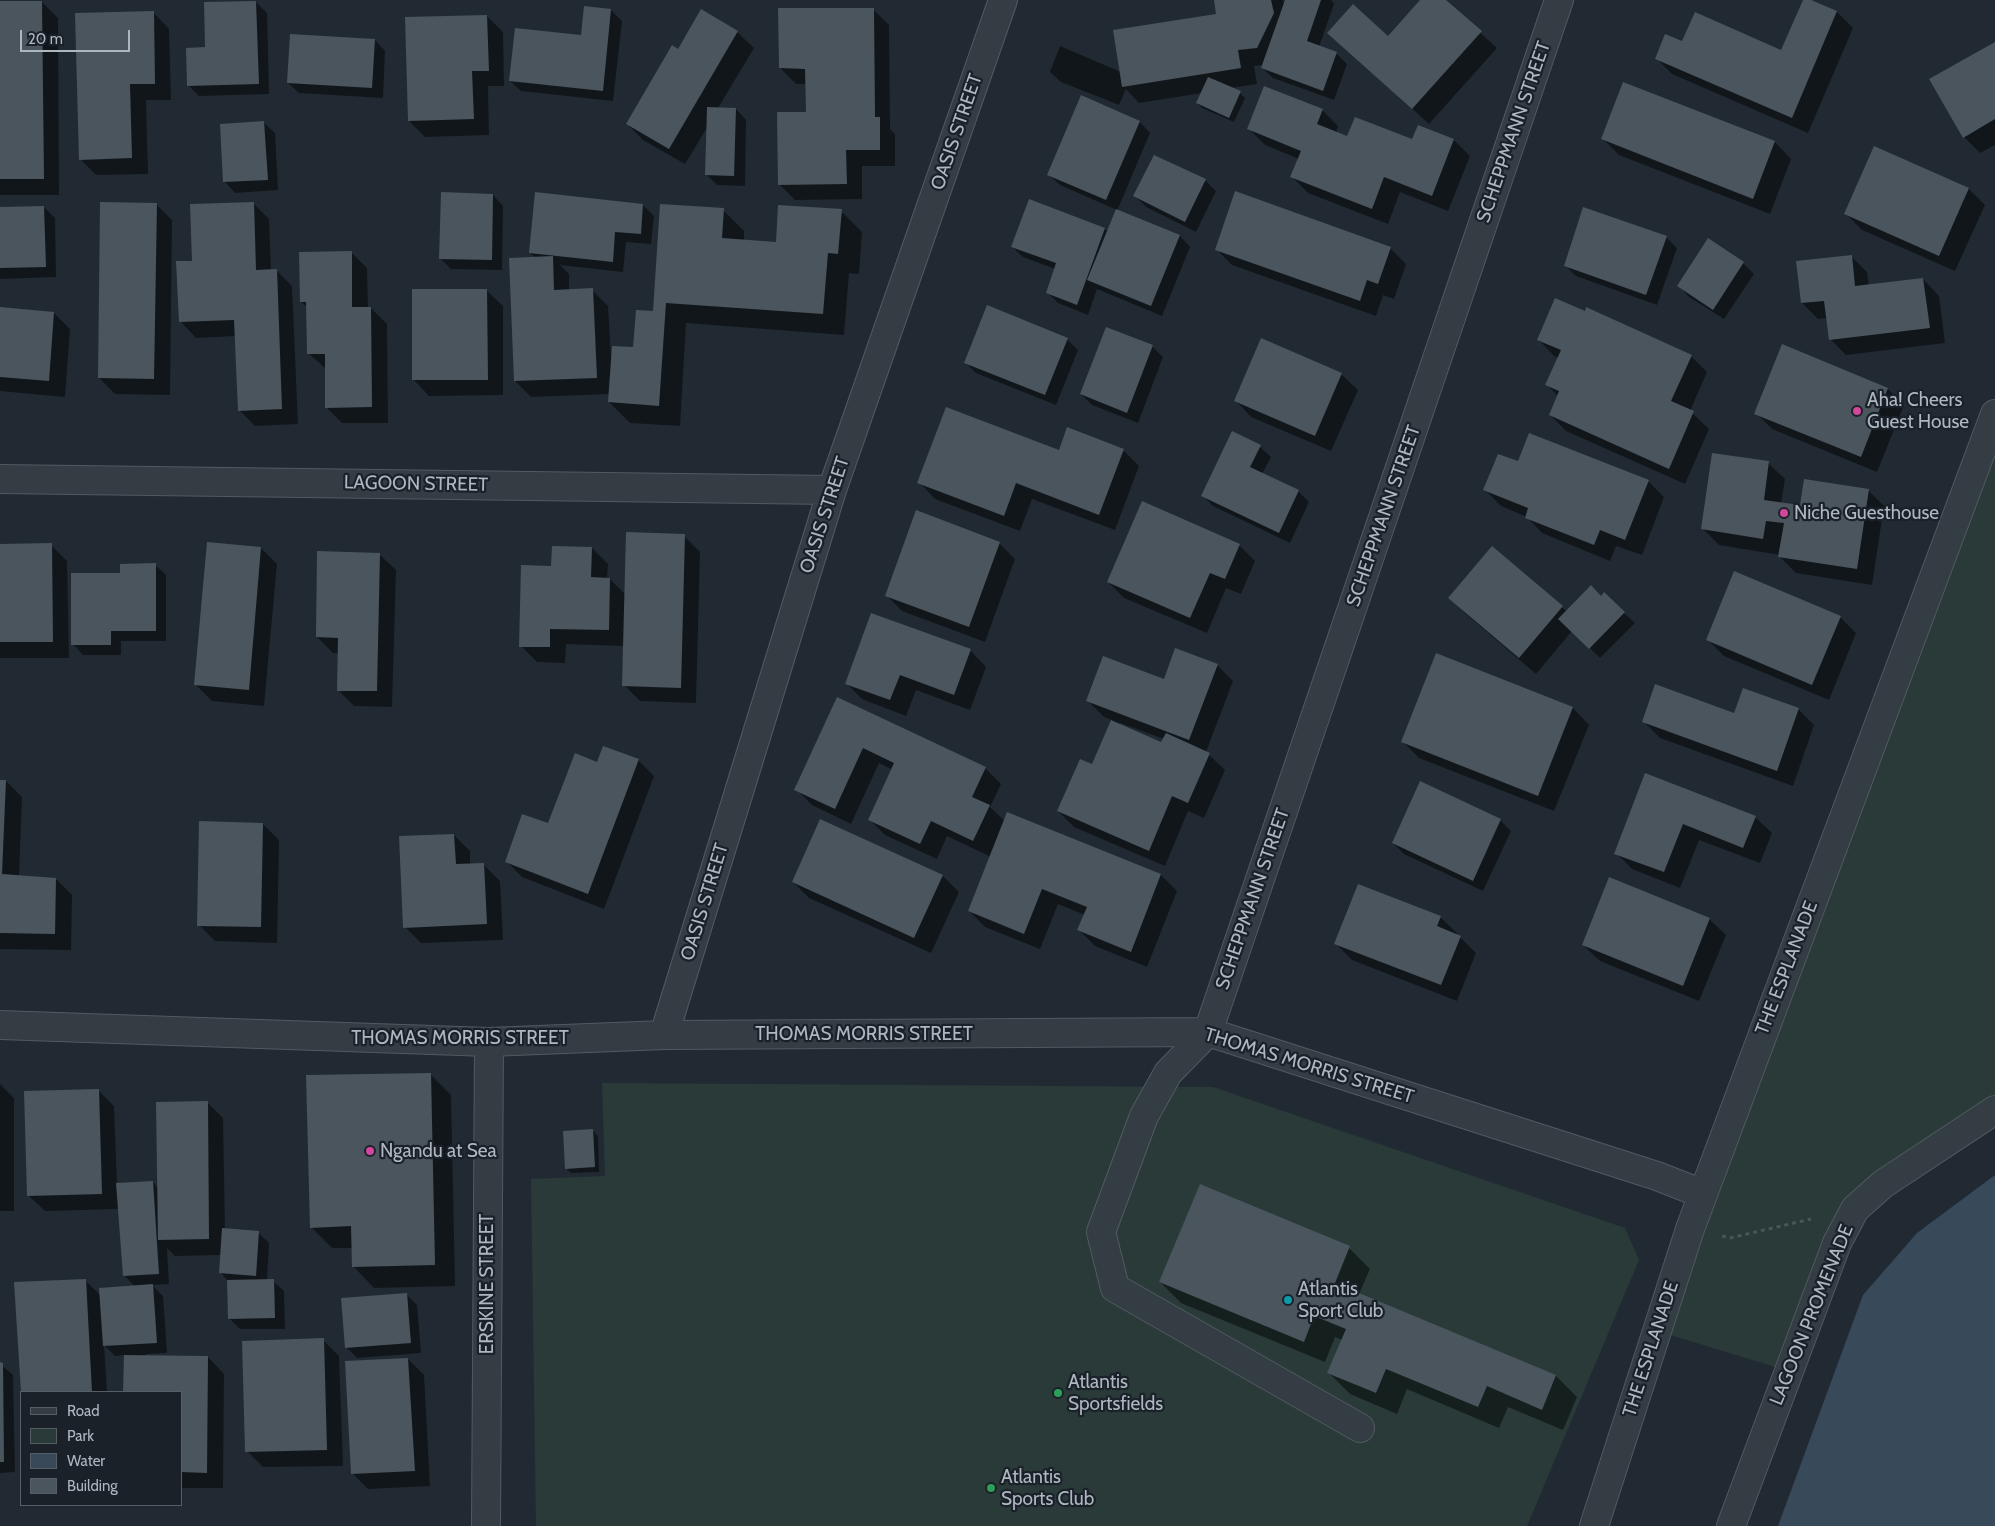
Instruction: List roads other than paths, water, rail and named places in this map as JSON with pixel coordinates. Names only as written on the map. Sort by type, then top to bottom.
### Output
[{"type":"street","name":"OASIS STREET","points":[[664,1036],[832,490],[1003,0]]},
{"type":"street","name":"SCHEPPMANN STREET","points":[[1208,1032],[1559,0]]},
{"type":"street","name":"THE ESPLANADE","points":[[1594,1526],[1690,1229],[1995,414]]},
{"type":"street","name":"LAGOON STREET","points":[[0,479],[832,490]]},
{"type":"street","name":"THOMAS MORRIS STREET","points":[[0,1025],[488,1042],[664,1036],[1208,1032],[1657,1176],[1703,1194]]},
{"type":"street","points":[[1208,1032],[1168,1073],[1144,1116],[1111,1205],[1102,1232],[1115,1288],[1360,1428]]},
{"type":"street","name":"ERSKINE STREET","points":[[486,1526],[488,1042]]},
{"type":"street","name":"LAGOON PROMENADE","points":[[1731,1526],[1837,1243],[1856,1209],[1883,1184],[1995,1110]]},
{"type":"water","points":[[1995,1175],[1995,1526],[1778,1526],[1863,1295],[1917,1233]]},
{"type":"place","name":"Aha! Cheers Guest House","points":[[1857,411]]},
{"type":"place","name":"Niche Guesthouse","points":[[1784,513]]},
{"type":"place","name":"Ngandu at Sea","points":[[370,1151]]},
{"type":"place","name":"Atlantis Sport Club","points":[[1288,1300]]},
{"type":"place","name":"Atlantis Sportsfields","points":[[1058,1393]]},
{"type":"place","name":"Atlantis Sports Club","points":[[991,1488]]}]
